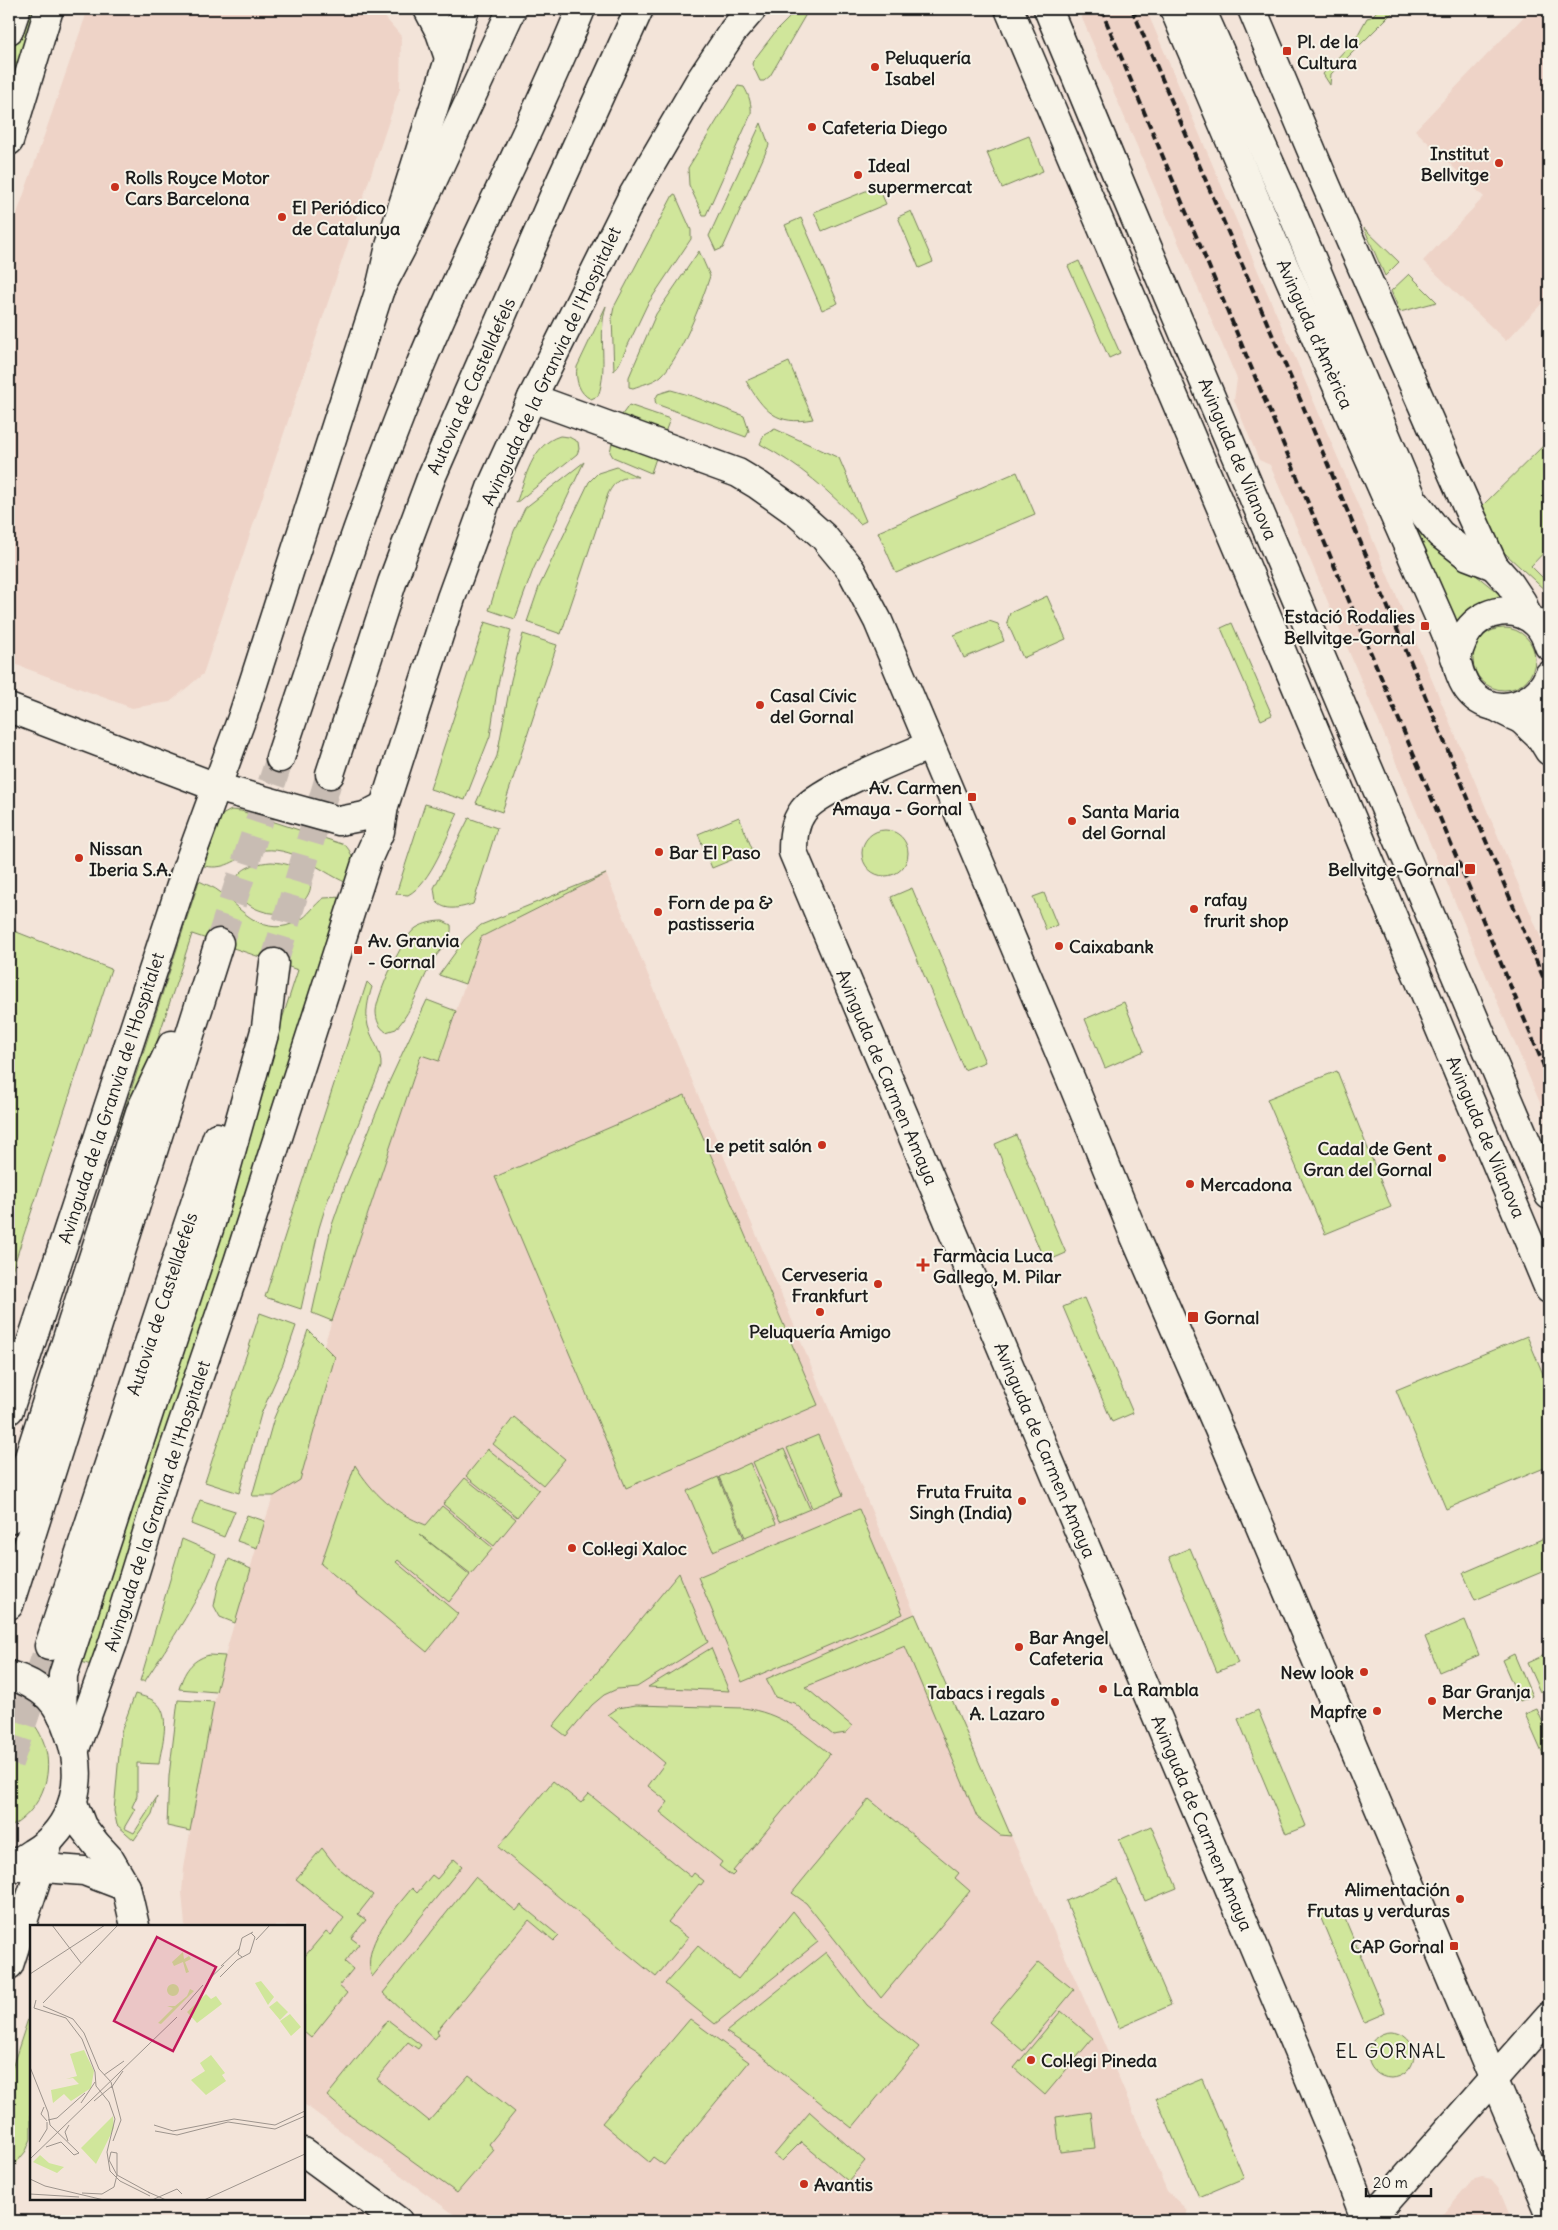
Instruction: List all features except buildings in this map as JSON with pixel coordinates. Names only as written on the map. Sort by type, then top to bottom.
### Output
[{"type":"main road","points":[[9,30],[16,9]]},
{"type":"main road","points":[[9,141],[49,9]]},
{"type":"main road","points":[[428,9],[440,32],[449,58]]},
{"type":"main road","name":"Avinguda de la Granvia de l'Hospitalet","points":[[9,1410],[186,870],[243,715],[380,288],[390,246],[465,9]]},
{"type":"main road","points":[[380,288],[401,249],[512,9]]},
{"type":"main road","points":[[280,758],[361,519],[413,382],[465,262],[581,9]]},
{"type":"main road","name":"Autovia de Castelldefels","points":[[330,774],[392,583],[431,478],[557,189],[639,9]]},
{"type":"main road","name":"Avinguda de la Granvia de l'Hospitalet","points":[[75,1749],[113,1642],[164,1478],[238,1262],[367,860],[380,831],[384,806],[454,588],[491,488],[532,398],[632,195],[698,82],[733,31],[752,9]]},
{"type":"main road","name":"Avinguda de Vilanova","points":[[1009,9],[1422,984],[1549,1289]]},
{"type":"main road","name":"Avinguda de Vilanova","points":[[1048,9],[1549,1195]]},
{"type":"main road","name":"Avinguda d'Amèrica","points":[[1174,9],[1456,660],[1461,677],[1469,691],[1481,702],[1542,723]]},
{"type":"main road","name":"Avinguda d'Amèrica","points":[[1201,9],[1294,216],[1414,500],[1440,534],[1468,556],[1494,566]]},
{"type":"main road","name":"Avinguda d'Amèrica","points":[[1252,9],[1387,328],[1494,566],[1510,584],[1542,631]]},
{"type":"main road","points":[[532,398],[738,473],[796,512],[824,536],[851,570],[878,621],[1071,1078],[1135,1237],[1224,1440],[1549,2210]]},
{"type":"main road","name":"Avinguda d'Amèrica","points":[[1456,660],[1460,644],[1468,630],[1480,619],[1495,612],[1511,610],[1542,631]]},
{"type":"main road","points":[[1496,707],[1524,703],[1536,695],[1546,681]]},
{"type":"main road","points":[[1546,681],[1539,702],[1542,723],[1541,738],[1549,751]]},
{"type":"main road","points":[[9,708],[216,787],[339,821],[366,816],[384,806]]},
{"type":"main road","name":"Avinguda de Carmen Amaya","points":[[930,745],[824,793],[811,802],[797,820],[793,852],[1334,2136],[1367,2221]]},
{"type":"main road","points":[[339,821],[359,841],[367,860]]},
{"type":"main road","points":[[1389,907],[1407,918],[1417,917],[1427,910]]},
{"type":"main road","points":[[9,1519],[140,1112],[219,943],[9,1605]]},
{"type":"main road","name":"Autovia de Castelldefels","points":[[49,1646],[274,962],[266,1027],[211,1224],[64,1675],[62,1716]]},
{"type":"main road","points":[[1422,984],[1426,970],[1438,962],[1451,966]]},
{"type":"main road","points":[[9,1674],[31,1684],[49,1697],[62,1716],[75,1749],[78,1776],[73,1803],[44,1856],[9,1965]]},
{"type":"main road","points":[[73,1803],[82,1826],[109,1858],[126,1887],[135,1925]]},
{"type":"main road","points":[[10,1867],[44,1856],[126,1887]]},
{"type":"main road","points":[[1367,2221],[1549,2016]]},
{"type":"main road","points":[[305,2153],[398,2221]]},
{"type":"shaded area","points":[[88,9],[378,9],[401,36],[400,88],[203,674],[170,702],[132,708],[9,662],[9,237]]},
{"type":"shaded area","points":[[1078,9],[1146,9],[1549,957],[1549,1124],[1270,465],[1259,460],[1234,400],[1237,379]]},
{"type":"shaded area","name":"Institut Bellvitge","points":[[1531,9],[1549,9],[1549,296],[1506,341],[1423,261],[1484,197],[1415,130]]},
{"type":"shaded area","name":"Col·legi Xaloc","points":[[606,874],[902,1584],[1167,2191],[1186,2209],[1188,2221],[463,2221],[305,2105],[305,1925],[185,1925],[182,1892],[184,1868],[207,1733],[227,1648],[258,1542],[421,1055],[439,1061],[481,937]]},
{"type":"shaded area","points":[[1482,2177],[1491,2179],[1498,2187],[1512,2221],[1437,2221],[1472,2180]]},
{"type":"green space","points":[[26,9],[38,9],[9,97],[9,61]]},
{"type":"green space","points":[[798,9],[809,9],[770,76],[764,81],[760,81],[752,64],[753,61],[776,31]]},
{"type":"green space","points":[[1379,9],[1396,9],[1331,74],[1330,85],[1323,74],[1356,38],[1367,18],[1371,17]]},
{"type":"green space","points":[[738,86],[744,87],[747,93],[751,104],[751,114],[706,215],[703,215],[689,185],[688,168]]},
{"type":"green space","points":[[761,123],[769,145],[723,248],[716,251],[709,236]]},
{"type":"green space","points":[[1029,136],[1043,171],[1002,188],[987,153]]},
{"type":"green space","points":[[878,186],[886,204],[822,231],[814,212]]},
{"type":"green space","points":[[675,194],[691,230],[691,239],[647,305],[614,371],[612,317],[614,307]]},
{"type":"green space","points":[[911,211],[933,262],[919,268],[898,217]]},
{"type":"green space","points":[[801,218],[838,303],[822,310],[785,225]]},
{"type":"green space","points":[[1364,228],[1399,262],[1385,276]]},
{"type":"green space","points":[[699,251],[710,276],[696,314],[676,357],[661,376],[655,380],[633,388],[629,387],[629,377],[656,314]]},
{"type":"green space","points":[[1079,261],[1120,353],[1109,358],[1068,266]]},
{"type":"green space","points":[[1409,274],[1437,302],[1400,312],[1391,291]]},
{"type":"green space","points":[[606,306],[603,328],[603,374],[598,396],[591,399],[583,394],[579,386],[577,367]]},
{"type":"green space","points":[[789,362],[813,419],[789,420],[772,414],[759,401],[746,381]]},
{"type":"green space","points":[[671,390],[744,416],[749,431],[746,437],[656,404],[655,400],[658,394]]},
{"type":"green space","points":[[629,405],[670,419],[664,435],[619,419]]},
{"type":"green space","points":[[775,429],[839,458],[866,521],[860,524],[813,480],[788,461],[760,444],[764,435]]},
{"type":"green space","points":[[560,436],[569,437],[578,442],[579,449],[577,454],[516,503],[536,455],[550,440]]},
{"type":"green space","points":[[1549,440],[1549,547],[1531,566],[1549,584],[1549,594],[1495,544],[1481,507]]},
{"type":"green space","points":[[612,443],[656,458],[651,473],[613,457],[610,452]]},
{"type":"green space","points":[[584,462],[533,570],[515,619],[489,610],[514,531],[525,508]]},
{"type":"green space","points":[[617,467],[638,477],[628,477],[620,480],[608,494],[561,634],[527,622],[539,587],[589,482],[598,473]]},
{"type":"green space","points":[[1017,472],[1035,514],[896,573],[878,532]]},
{"type":"green space","points":[[1400,490],[1454,557],[1504,598],[1453,628]]},
{"type":"green space","points":[[1047,596],[1066,639],[1023,658],[1007,622],[1010,613]]},
{"type":"green space","points":[[989,621],[998,624],[1004,641],[964,658],[954,635]]},
{"type":"green space","points":[[485,622],[511,630],[498,684],[490,736],[465,800],[430,789]]},
{"type":"green space","points":[[1232,623],[1272,715],[1261,720],[1221,628]]},
{"type":"green space","points":[[1504,628],[1521,633],[1526,637],[1530,642],[1535,659],[1530,676],[1526,681],[1521,685],[1504,690],[1487,685],[1482,681],[1478,676],[1473,659],[1478,642],[1482,637],[1487,633]]},
{"type":"green space","points":[[523,634],[557,645],[502,812],[476,803],[497,756],[511,680]]},
{"type":"green space","points":[[425,804],[458,813],[438,858],[424,880],[408,895],[396,894]]},
{"type":"green space","points":[[231,810],[241,811],[345,845],[352,859],[347,883],[294,855],[282,851],[258,851],[227,865],[204,866],[219,821],[222,815]]},
{"type":"green space","points":[[739,817],[753,851],[712,868],[698,834]]},
{"type":"green space","points":[[469,818],[497,828],[473,904],[458,908],[444,907],[436,901],[434,888]]},
{"type":"green space","points":[[881,830],[889,830],[898,834],[904,840],[908,853],[904,866],[898,872],[889,876],[881,876],[872,872],[866,866],[862,857],[862,849],[866,840],[872,834]]},
{"type":"green space","points":[[271,862],[297,868],[309,878],[311,885],[309,893],[301,904],[292,911],[283,913],[268,912],[254,908],[237,891],[236,882],[240,873],[252,866]]},
{"type":"green space","points":[[606,874],[481,937],[465,984],[439,975],[465,939],[481,925]]},
{"type":"green space","points":[[199,881],[218,890],[255,920],[275,927],[286,926],[302,919],[324,898],[342,897],[91,1665],[75,1660],[298,970],[192,934],[151,1060],[121,1137],[116,1136]]},
{"type":"green space","points":[[912,888],[985,1062],[964,1070],[891,897]]},
{"type":"green space","points":[[1044,893],[1057,925],[1046,930],[1033,897]]},
{"type":"green space","points":[[436,921],[443,921],[451,925],[449,938],[436,956],[402,1021],[396,1029],[386,1032],[378,1023],[377,1003],[404,942],[416,928]]},
{"type":"green space","points":[[9,929],[111,969],[9,1280]]},
{"type":"green space","points":[[367,982],[372,987],[367,1006],[367,1021],[380,1056],[381,1067],[327,1202],[319,1228],[301,1309],[265,1297]]},
{"type":"green space","points":[[427,1000],[456,1011],[439,1061],[421,1055],[332,1321],[312,1313],[331,1228],[343,1193],[389,1082]]},
{"type":"green space","points":[[1124,1002],[1144,1051],[1105,1068],[1085,1019]]},
{"type":"green space","points":[[1337,1071],[1391,1207],[1325,1234],[1267,1099]]},
{"type":"green space","points":[[685,1095],[818,1405],[626,1488],[495,1177]]},
{"type":"green space","points":[[1016,1135],[1066,1253],[1045,1262],[995,1144]]},
{"type":"green space","points":[[1084,1298],[1133,1413],[1112,1422],[1063,1307]]},
{"type":"green space","points":[[260,1313],[296,1326],[283,1364],[261,1414],[239,1493],[205,1482]]},
{"type":"green space","points":[[308,1330],[335,1357],[300,1480],[274,1496],[252,1496],[274,1418],[294,1371]]},
{"type":"green space","points":[[1527,1336],[1549,1388],[1549,1466],[1446,1509],[1396,1390]]},
{"type":"green space","points":[[514,1417],[565,1459],[543,1485],[493,1444]]},
{"type":"green space","points":[[818,1435],[843,1495],[812,1508],[787,1448]]},
{"type":"green space","points":[[488,1449],[539,1490],[517,1517],[466,1476]]},
{"type":"green space","points":[[784,1449],[810,1509],[779,1522],[753,1462]]},
{"type":"green space","points":[[750,1463],[776,1524],[745,1537],[719,1477]]},
{"type":"green space","points":[[355,1465],[377,1494],[404,1515],[426,1525],[442,1506],[493,1548],[471,1574],[419,1534],[470,1575],[449,1602],[398,1560],[396,1562],[458,1614],[427,1652],[321,1564]]},
{"type":"green space","points":[[718,1477],[744,1538],[713,1551],[687,1491]]},
{"type":"green space","points":[[465,1478],[516,1519],[494,1546],[443,1504]]},
{"type":"green space","points":[[200,1500],[235,1511],[224,1537],[191,1524]]},
{"type":"green space","points":[[859,1509],[903,1614],[742,1682],[698,1577]]},
{"type":"green space","points":[[247,1515],[265,1521],[257,1548],[237,1541]]},
{"type":"green space","points":[[1549,1536],[1549,1569],[1475,1600],[1463,1573]]},
{"type":"green space","points":[[182,1539],[216,1554],[204,1585],[185,1619],[145,1681],[140,1681]]},
{"type":"green space","points":[[1190,1548],[1238,1663],[1217,1672],[1169,1557]]},
{"type":"green space","points":[[229,1559],[251,1569],[235,1623],[220,1617],[214,1606],[219,1581]]},
{"type":"green space","points":[[679,1573],[708,1642],[637,1687],[617,1689],[604,1695],[592,1705],[566,1736],[553,1726]]},
{"type":"green space","points":[[915,1614],[1011,1836],[1000,1835],[977,1817],[905,1646],[805,1687],[852,1726],[846,1733],[833,1735],[794,1703],[775,1697],[766,1679]]},
{"type":"green space","points":[[1465,1620],[1479,1655],[1439,1672],[1425,1637]]},
{"type":"green space","points":[[711,1648],[729,1691],[648,1687]]},
{"type":"green space","points":[[1549,1653],[1549,1688],[1540,1692],[1527,1663]]},
{"type":"green space","points":[[1514,1654],[1532,1696],[1520,1701],[1502,1660]]},
{"type":"green space","points":[[209,1655],[225,1656],[216,1692],[179,1689],[183,1677],[193,1663]]},
{"type":"green space","points":[[135,1694],[154,1701],[160,1706],[163,1713],[164,1730],[159,1764],[137,1763],[137,1796],[132,1807],[135,1809],[124,1828],[134,1833],[157,1797],[152,1814],[134,1840],[117,1825],[114,1811],[121,1732]]},
{"type":"green space","points":[[178,1700],[214,1702],[190,1831],[167,1826],[169,1776]]},
{"type":"green space","points":[[9,1703],[26,1715],[38,1730],[45,1747],[48,1765],[45,1784],[38,1801],[26,1816],[9,1828]]},
{"type":"green space","points":[[636,1705],[756,1710],[789,1724],[830,1754],[733,1871],[735,1873],[732,1876],[719,1866],[722,1862],[660,1812],[668,1802],[648,1786],[665,1763],[608,1715],[618,1708]]},
{"type":"green space","points":[[1537,1709],[1549,1737],[1549,1753],[1543,1755],[1525,1714]]},
{"type":"green space","points":[[1258,1710],[1306,1826],[1286,1834],[1238,1719]]},
{"type":"green space","points":[[553,1781],[581,1803],[589,1794],[691,1877],[694,1873],[704,1881],[701,1885],[699,1884],[668,1922],[688,1938],[656,1977],[498,1847]]},
{"type":"green space","points":[[869,1799],[959,1873],[955,1878],[970,1891],[881,1998],[806,1903],[792,1893]]},
{"type":"green space","points":[[1151,1826],[1177,1888],[1145,1901],[1119,1840]]},
{"type":"green space","points":[[322,1848],[336,1866],[373,1895],[358,1914],[366,1920],[351,1938],[359,1944],[345,1962],[353,1969],[339,1986],[347,1993],[311,2038],[305,2033],[305,1956],[326,1931],[331,1935],[344,1918],[296,1879]]},
{"type":"green space","points":[[454,1859],[462,1866],[372,1977],[371,1954],[375,1941],[388,1918],[412,1888],[417,1893],[432,1875],[437,1879]]},
{"type":"green space","points":[[475,1877],[516,1911],[521,1905],[559,1936],[554,1941],[529,1920],[437,2031],[439,2034],[435,2039],[383,1993]]},
{"type":"green space","points":[[1117,1879],[1171,2005],[1119,2028],[1066,1901]]},
{"type":"green space","points":[[1340,1907],[1385,2013],[1364,2022],[1320,1916]]},
{"type":"green space","points":[[793,1911],[818,1942],[715,2024],[665,1984],[698,1946],[738,1979]]},
{"type":"green space","points":[[826,1952],[867,2005],[919,2047],[852,2128],[757,2052],[726,2032]]},
{"type":"green space","points":[[1039,1962],[1074,1990],[1023,2051],[989,2022]]},
{"type":"green space","points":[[1061,2011],[1093,2038],[1045,2095],[1014,2068]]},
{"type":"green space","points":[[29,2016],[30,2141],[26,2151],[9,2172],[9,2077]]},
{"type":"green space","points":[[690,2019],[749,2062],[664,2165],[653,2157],[649,2162],[602,2123]]},
{"type":"green space","points":[[388,2020],[421,2045],[418,2049],[408,2042],[377,2079],[429,2121],[469,2075],[515,2112],[489,2144],[494,2150],[457,2193],[349,2115],[327,2096]]},
{"type":"green space","points":[[1387,2032],[1395,2032],[1404,2036],[1410,2042],[1414,2055],[1410,2068],[1404,2074],[1395,2078],[1387,2078],[1378,2074],[1372,2068],[1368,2059],[1368,2051],[1372,2042],[1378,2036]]},
{"type":"green space","points":[[1202,2079],[1244,2178],[1199,2197],[1156,2098]]},
{"type":"green space","points":[[810,2112],[865,2161],[848,2181],[801,2142],[782,2161],[774,2155]]},
{"type":"green space","points":[[1091,2112],[1095,2148],[1060,2152],[1056,2117]]},
{"type":"tunnel","points":[[219,943],[280,758]]},
{"type":"tunnel","points":[[274,963],[330,774]]},
{"type":"tunnel","points":[[9,1763],[49,1646]]},
{"type":"railway","points":[[1101,9],[1549,1078]]},
{"type":"railway","points":[[1132,9],[1318,441],[1549,991]]},
{"type":"place","name":"Pl. de la Cultura","points":[[1287,51]]},
{"type":"place","name":"Peluquería Isabel","points":[[875,67]]},
{"type":"place","name":"Cafeteria Diego","points":[[812,127]]},
{"type":"place","name":"Institut Bellvitge","points":[[1499,163]]},
{"type":"place","name":"Ideal supermercat","points":[[858,175]]},
{"type":"place","name":"Rolls Royce Motor Cars Barcelona","points":[[115,187]]},
{"type":"place","name":"El Periódico de Catalunya","points":[[282,217]]},
{"type":"place","name":"Estació Rodalies Bellvitge-Gornal","points":[[1425,626]]},
{"type":"place","name":"Casal Cívic del Gornal","points":[[760,705]]},
{"type":"place","name":"Av. Carmen Amaya - Gornal","points":[[972,797]]},
{"type":"place","name":"Santa Maria del Gornal","points":[[1072,821]]},
{"type":"place","name":"Bar El Paso","points":[[659,852]]},
{"type":"place","name":"Nissan Iberia S.A.","points":[[79,858]]},
{"type":"place","name":"Bellvitge-Gornal","points":[[1470,869]]},
{"type":"place","name":"rafay frurit shop","points":[[1194,909]]},
{"type":"place","name":"Forn de pa & pastisseria","points":[[658,912]]},
{"type":"place","name":"Caixabank","points":[[1059,946]]},
{"type":"place","name":"Av. Granvia - Gornal","points":[[358,950]]},
{"type":"place","name":"Le petit salón","points":[[822,1145]]},
{"type":"place","name":"Cadal de Gent Gran del Gornal","points":[[1442,1158]]},
{"type":"place","name":"Mercadona","points":[[1190,1184]]},
{"type":"place","name":"Farmàcia Luca Gallego, M. Pilar","points":[[923,1265]]},
{"type":"place","name":"Cerveseria Frankfurt","points":[[878,1284]]},
{"type":"place","name":"Peluquería Amigo","points":[[820,1312]]},
{"type":"place","name":"Gornal","points":[[1193,1317]]},
{"type":"place","name":"Fruta Fruita Singh (India)","points":[[1022,1501]]},
{"type":"place","name":"Col·legi Xaloc","points":[[572,1548]]},
{"type":"place","name":"Bar Angel Cafeteria","points":[[1019,1647]]},
{"type":"place","name":"New look","points":[[1364,1672]]},
{"type":"place","name":"La Rambla","points":[[1103,1689]]},
{"type":"place","name":"Bar Granja Merche","points":[[1432,1701]]},
{"type":"place","name":"Tabacs i regals A. Lazaro","points":[[1055,1702]]},
{"type":"place","name":"Mapfre","points":[[1377,1711]]},
{"type":"place","name":"Alimentación Frutas y verduras","points":[[1460,1899]]},
{"type":"place","name":"CAP Gornal","points":[[1454,1946]]},
{"type":"place","name":"Col·legi Pineda","points":[[1031,2060]]},
{"type":"place","name":"Avantis","points":[[804,2184]]},
{"type":"district","name":"EL GORNAL","points":[[1391,2051]]}]
